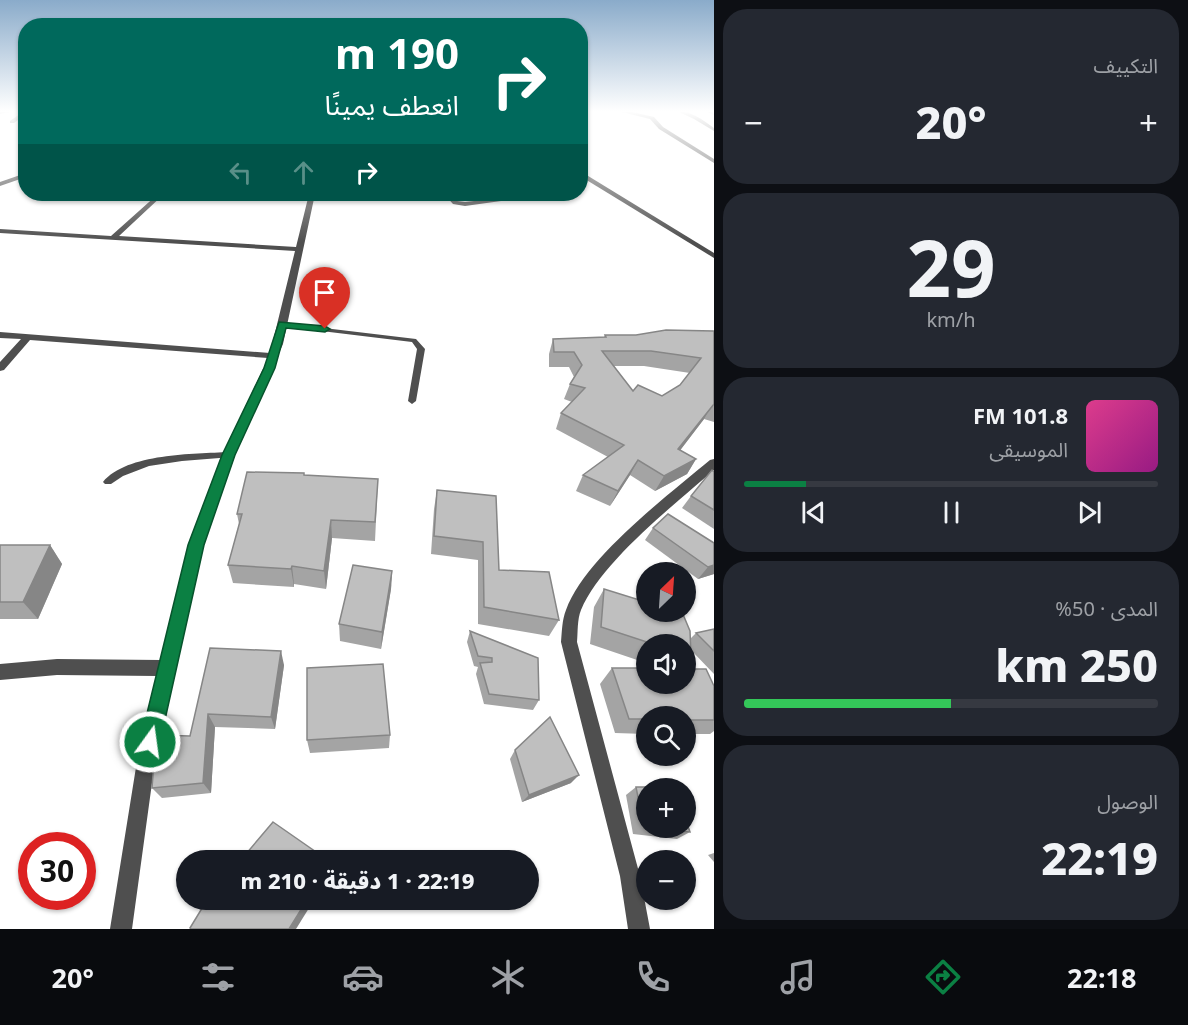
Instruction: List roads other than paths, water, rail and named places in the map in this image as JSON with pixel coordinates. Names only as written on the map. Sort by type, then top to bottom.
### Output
[{"type":"street","points":[[0,184],[18,178]]},
{"type":"street","points":[[588,178],[714,256]]},
{"type":"street","points":[[114,237],[153,201]]},
{"type":"street","points":[[121,929],[146,761],[196,545],[229,455],[274,356],[310,201]]},
{"type":"street","points":[[453,201],[465,204],[490,201]]},
{"type":"street","points":[[0,231],[298,249]]},
{"type":"street","points":[[0,335],[274,356]]},
{"type":"street","points":[[0,368],[27,338]]},
{"type":"street","points":[[639,929],[630,876],[569,642],[574,608],[592,581],[630,538],[714,463]]},
{"type":"street","points":[[0,672],[57,667],[168,668]]},
{"type":"lane","points":[[282,325],[414,340],[421,349],[412,401]]},
{"type":"lane","points":[[108,482],[120,471],[146,464],[229,455]]}]
